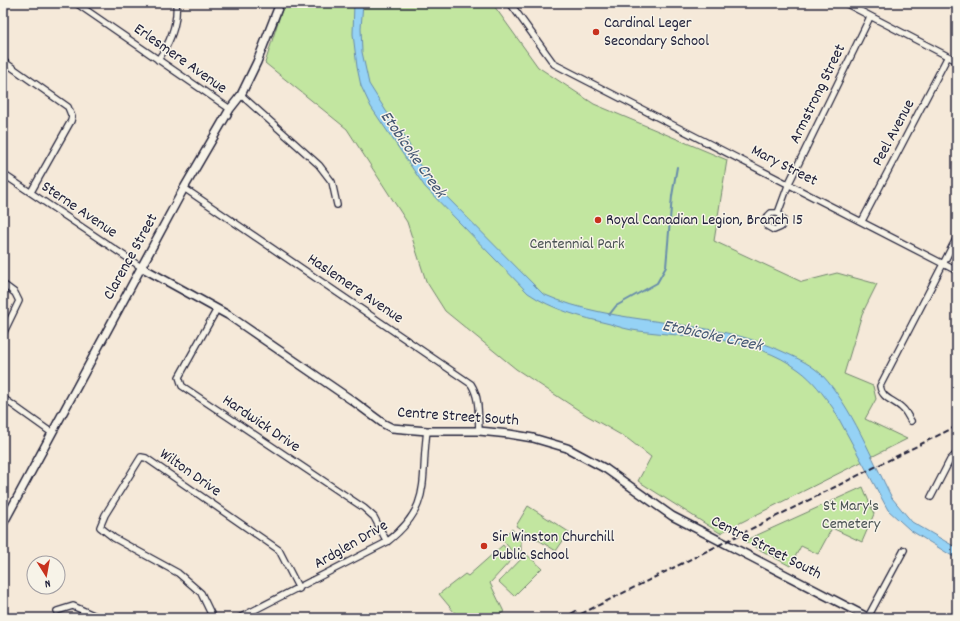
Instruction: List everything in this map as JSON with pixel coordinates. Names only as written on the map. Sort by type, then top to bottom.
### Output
[{"type":"street","name":"Erlesmere Avenue","points":[[76,3],[230,109]]},
{"type":"street","points":[[158,60],[164,51],[175,26],[177,14],[176,3]]},
{"type":"street","name":"Clarence Street","points":[[3,524],[184,188],[230,109],[241,95],[257,62],[280,3]]},
{"type":"street","name":"Mary Street","points":[[510,3],[554,64],[789,183],[957,271]]},
{"type":"street","points":[[845,3],[957,60]]},
{"type":"street","name":"Armstrong Street","points":[[778,213],[789,183],[870,17]]},
{"type":"street","name":"Peel Avenue","points":[[862,221],[948,56]]},
{"type":"street","points":[[3,61],[68,107],[71,112],[71,121],[31,192]]},
{"type":"street","points":[[241,95],[319,165],[332,182],[337,205]]},
{"type":"street","name":"Sterne Avenue","points":[[3,174],[141,267]]},
{"type":"street","name":"Haslemere Avenue","points":[[184,188],[471,384],[475,390],[477,401],[479,431]]},
{"type":"street","points":[[911,421],[903,408],[886,398],[881,391],[880,386],[957,237]]},
{"type":"street","name":"Centre Street South","points":[[141,267],[217,309],[392,428],[427,431],[479,431],[533,438],[581,455],[606,469],[672,516],[869,618]]},
{"type":"street","points":[[3,284],[15,293],[19,301],[3,334]]},
{"type":"street","name":"Hardwick Drive","points":[[217,309],[179,378],[182,386],[364,508],[374,517],[387,542]]},
{"type":"street","points":[[3,398],[52,433]]},
{"type":"street","name":"Ardglen Drive","points":[[239,618],[299,589],[387,542],[407,524],[416,512],[421,498],[427,431]]},
{"type":"street","points":[[931,497],[950,460],[957,453]]},
{"type":"street","name":"Wilton Drive","points":[[213,618],[201,593],[178,573],[114,538],[100,528],[100,523],[141,457],[146,458],[279,550],[299,589]]},
{"type":"street","points":[[869,618],[904,550]]},
{"type":"street","points":[[57,611],[73,606],[100,618]]},
{"type":"green space","name":"Centennial Park","points":[[284,3],[492,3],[538,67],[594,104],[727,160],[714,241],[802,282],[837,273],[877,284],[862,314],[844,374],[873,386],[876,399],[865,419],[907,439],[720,533],[638,481],[651,457],[628,439],[586,415],[516,369],[445,311],[426,281],[407,222],[347,129],[265,63]]},
{"type":"green space","name":"St Mary's Cemetery","points":[[863,487],[874,514],[862,542],[832,528],[818,554],[801,546],[790,566],[744,541]]},
{"type":"green space","points":[[528,506],[569,532],[556,551],[516,526]]},
{"type":"green space","points":[[512,529],[521,541],[521,552],[516,556],[501,538]]},
{"type":"green space","points":[[503,545],[513,558],[490,583],[504,612],[492,618],[459,618],[439,594],[465,574],[468,576]]},
{"type":"green space","points":[[526,554],[542,568],[514,596],[499,582]]},
{"type":"water","points":[[354,3],[363,3],[361,28],[362,52],[369,84],[386,111],[404,135],[419,164],[440,190],[543,294],[572,305],[602,312],[727,333],[757,341],[810,365],[822,375],[843,402],[861,434],[892,498],[912,522],[957,548],[957,559],[910,530],[888,510],[833,408],[822,392],[799,370],[781,359],[763,351],[743,345],[701,337],[639,331],[624,328],[588,319],[557,308],[528,293],[425,187],[371,107],[361,86],[357,67],[353,34]]},
{"type":"waterway","name":"Etobicoke Creek","points":[[609,315],[616,306],[657,283],[666,267],[672,196],[677,167]]},
{"type":"railway","points":[[573,618],[957,426]]},
{"type":"railway","points":[[563,618],[578,610]]},
{"type":"place","name":"Cardinal Leger Secondary School","points":[[596,32]]},
{"type":"place","name":"Royal Canadian Legion, Branch 15","points":[[598,220]]},
{"type":"place","name":"Sir Winston Churchill Public School","points":[[484,546]]}]
